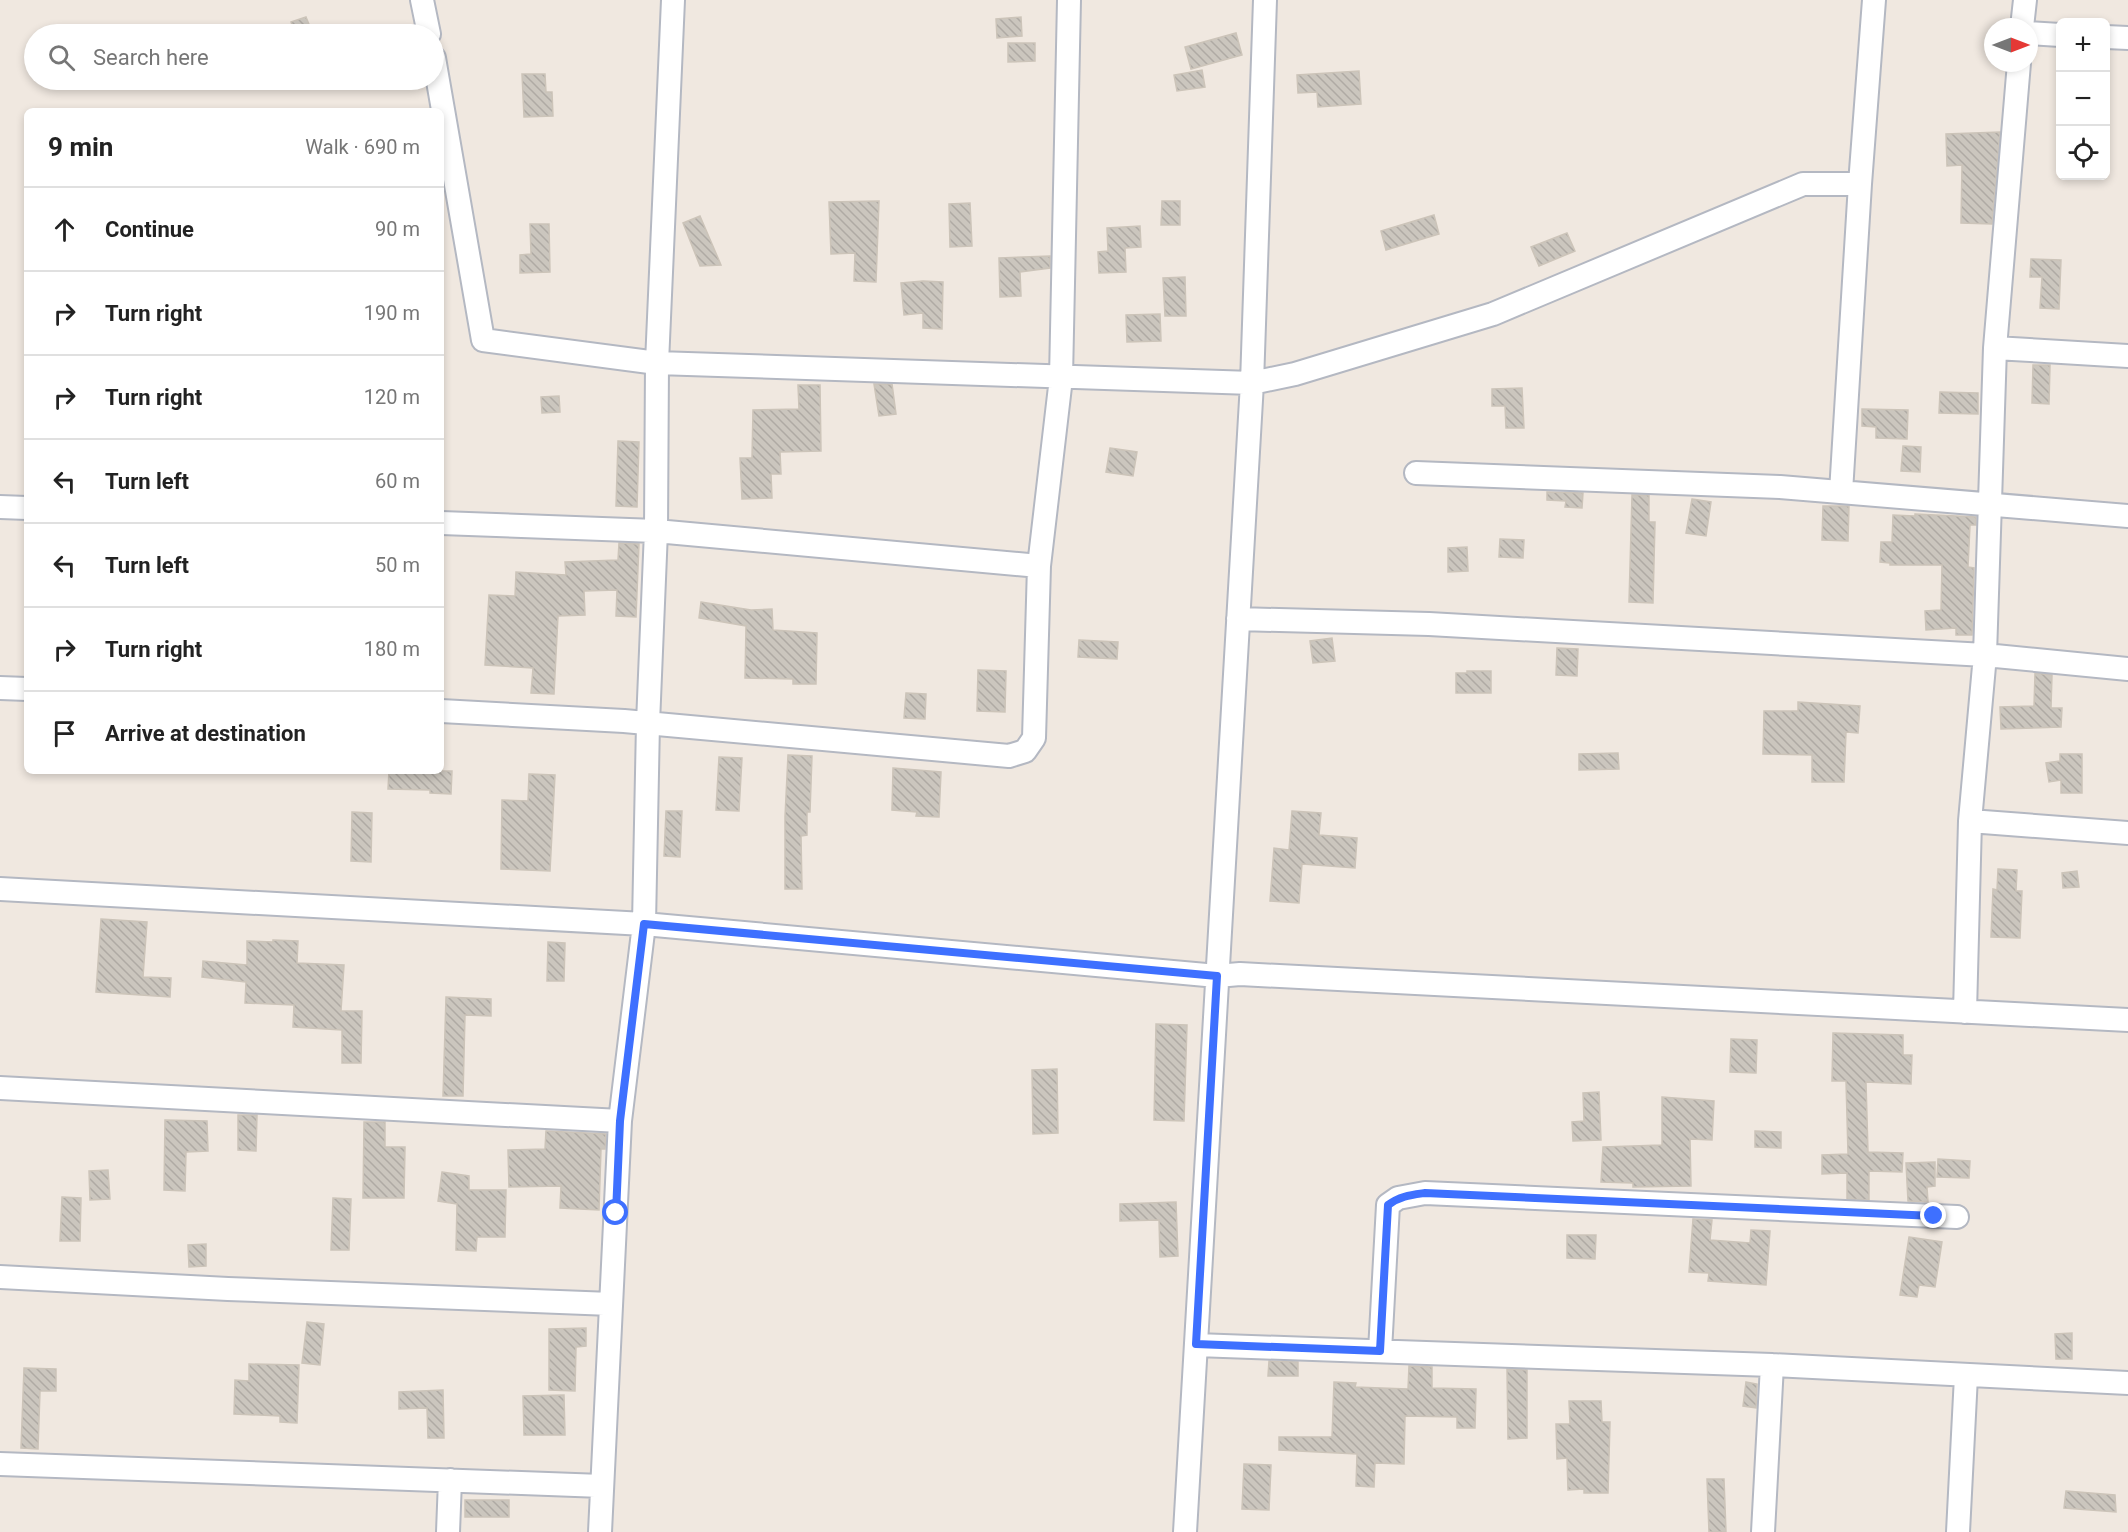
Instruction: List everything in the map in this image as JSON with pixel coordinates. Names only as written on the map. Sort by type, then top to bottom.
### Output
[{"type":"street","points":[[423,0],[427,24]]},
{"type":"street","points":[[600,1532],[620,1121],[644,924],[648,723],[656,531],[657,363],[673,0]]},
{"type":"street","points":[[444,711],[648,723],[1009,756],[1025,751],[1034,738],[1039,566],[1061,378],[1069,0]]},
{"type":"street","points":[[1185,1532],[1252,383],[1265,0]]},
{"type":"street","points":[[1841,492],[1874,0]]},
{"type":"street","points":[[2023,18],[2025,0]]},
{"type":"street","points":[[2038,34],[2056,35]]},
{"type":"street","points":[[2110,37],[2128,38]]},
{"type":"street","points":[[1965,1012],[1970,821],[1984,655],[1995,348],[2018,72]]},
{"type":"street","points":[[440,90],[443,108]]},
{"type":"street","points":[[444,116],[483,340],[657,363],[1252,383],[1294,375],[1493,314],[1803,184],[1860,184]]},
{"type":"street","points":[[1995,348],[2128,356]]},
{"type":"street","points":[[1416,473],[1780,487],[2128,516]]},
{"type":"street","points":[[0,507],[24,508]]},
{"type":"street","points":[[444,523],[656,531],[1039,566]]},
{"type":"street","points":[[1238,619],[1429,624],[1984,655],[2128,669]]},
{"type":"street","points":[[0,688],[24,689]]},
{"type":"street","points":[[1970,821],[2128,833]]},
{"type":"street","points":[[0,890],[644,924],[1217,976],[1240,974],[2128,1020]]},
{"type":"street","points":[[0,1088],[620,1121]]},
{"type":"street","points":[[1380,1351],[1388,1205],[1398,1198],[1425,1193],[1957,1217]]},
{"type":"street","points":[[0,1277],[228,1289],[611,1304]]},
{"type":"street","points":[[1196,1344],[1772,1365],[2128,1383]]},
{"type":"street","points":[[1763,1532],[1772,1365]]},
{"type":"street","points":[[1958,1532],[1966,1376]]},
{"type":"street","points":[[0,1464],[602,1486]]},
{"type":"street","points":[[448,1532],[450,1480]]},
{"type":"building","points":[[306,17],[309,24],[292,24],[291,22]]},
{"type":"building","points":[[1021,17],[1022,36],[997,38],[996,19]]},
{"type":"building","points":[[1236,33],[1242,55],[1191,69],[1185,47]]},
{"type":"building","points":[[1008,43],[1035,43],[1035,61],[1008,62]]},
{"type":"building","points":[[1202,70],[1205,87],[1177,91],[1174,75]]},
{"type":"building","points":[[1359,71],[1361,104],[1318,107],[1317,92],[1298,93],[1297,75]]},
{"type":"building","points":[[522,74],[545,74],[546,92],[552,92],[553,116],[524,117]]},
{"type":"building","points":[[2000,132],[1992,224],[1961,223],[1962,165],[1947,166],[1946,134]]},
{"type":"building","points":[[879,201],[876,282],[854,281],[855,253],[831,254],[829,202]]},
{"type":"building","points":[[1162,201],[1180,201],[1180,225],[1161,225]]},
{"type":"building","points":[[970,203],[972,246],[950,247],[949,204]]},
{"type":"building","points":[[1434,215],[1439,234],[1386,250],[1381,231]]},
{"type":"building","points":[[700,216],[721,265],[700,266],[683,223]]},
{"type":"building","points":[[530,224],[549,224],[550,272],[520,273],[520,255],[531,254]]},
{"type":"building","points":[[1140,226],[1141,247],[1125,248],[1126,272],[1099,273],[1098,252],[1108,251],[1107,228]]},
{"type":"building","points":[[1567,233],[1575,251],[1539,266],[1531,247]]},
{"type":"building","points":[[1050,256],[1050,268],[1020,272],[1021,296],[1000,297],[999,258]]},
{"type":"building","points":[[2031,259],[2061,260],[2059,309],[2040,308],[2042,277],[2030,277]]},
{"type":"building","points":[[1185,277],[1186,316],[1165,316],[1163,278]]},
{"type":"building","points":[[943,282],[942,329],[923,328],[923,313],[904,315],[901,283]]},
{"type":"building","points":[[1160,314],[1161,341],[1127,342],[1126,315]]},
{"type":"building","points":[[2033,365],[2050,365],[2049,404],[2032,403]]},
{"type":"building","points":[[874,384],[892,384],[896,414],[879,416]]},
{"type":"building","points":[[798,385],[820,385],[821,451],[780,452],[781,474],[771,474],[772,498],[742,499],[740,458],[752,458],[753,410],[799,409]]},
{"type":"building","points":[[1522,388],[1524,428],[1506,428],[1505,406],[1492,406],[1492,389]]},
{"type":"building","points":[[1940,392],[1978,393],[1978,414],[1939,413]]},
{"type":"building","points":[[559,396],[560,412],[542,413],[541,397]]},
{"type":"building","points":[[1862,409],[1908,410],[1907,439],[1876,438],[1876,427],[1862,426]]},
{"type":"building","points":[[618,441],[639,442],[637,507],[616,506]]},
{"type":"building","points":[[1903,446],[1921,447],[1920,472],[1901,471]]},
{"type":"building","points":[[1110,448],[1137,452],[1133,476],[1106,472]]},
{"type":"building","points":[[1547,492],[1583,493],[1582,508],[1565,507],[1566,501],[1547,500]]},
{"type":"building","points":[[1632,495],[1649,495],[1649,522],[1655,522],[1653,603],[1629,602]]},
{"type":"building","points":[[1692,499],[1711,502],[1706,536],[1686,533]]},
{"type":"building","points":[[1823,506],[1849,506],[1848,541],[1822,540]]},
{"type":"building","points":[[1915,514],[1976,517],[1976,525],[1970,525],[1968,567],[1974,568],[1972,635],[1956,635],[1956,628],[1926,630],[1925,611],[1941,610],[1942,565],[1890,565],[1890,563],[1880,562],[1881,542],[1892,542],[1893,515],[1915,516]]},
{"type":"building","points":[[1500,539],[1524,540],[1523,558],[1499,557]]},
{"type":"building","points":[[619,543],[639,544],[636,617],[616,616],[617,590],[584,591],[585,615],[558,616],[554,694],[531,693],[533,668],[485,665],[489,595],[515,596],[516,572],[566,575],[565,562],[618,560]]},
{"type":"building","points":[[1467,547],[1468,571],[1448,572],[1448,548]]},
{"type":"building","points":[[701,602],[751,610],[772,609],[773,630],[817,633],[816,684],[793,684],[793,679],[745,678],[746,626],[699,618]]},
{"type":"building","points":[[1332,638],[1335,661],[1313,663],[1310,641]]},
{"type":"building","points":[[1079,640],[1118,642],[1117,659],[1078,657]]},
{"type":"building","points":[[1557,648],[1578,649],[1577,676],[1556,675]]},
{"type":"building","points":[[978,670],[1006,671],[1005,712],[977,711]]},
{"type":"building","points":[[1467,671],[1491,671],[1491,693],[1456,693],[1456,673],[1467,673]]},
{"type":"building","points":[[2035,673],[2052,675],[2051,708],[2062,708],[2061,727],[2001,729],[2000,707],[2034,706]]},
{"type":"building","points":[[906,693],[926,694],[925,719],[904,718]]},
{"type":"building","points":[[1798,702],[1860,706],[1858,733],[1846,732],[1844,782],[1812,782],[1812,755],[1763,754],[1764,711],[1798,711]]},
{"type":"building","points":[[1618,753],[1619,769],[1579,770],[1579,754]]},
{"type":"building","points":[[2060,754],[2082,754],[2082,793],[2061,793],[2061,780],[2049,782],[2046,763],[2060,761]]},
{"type":"building","points":[[788,755],[812,756],[807,835],[801,836],[802,889],[785,889]]},
{"type":"building","points":[[719,757],[742,758],[739,811],[716,810]]},
{"type":"building","points":[[893,768],[941,772],[939,817],[916,816],[917,812],[892,810]]},
{"type":"building","points":[[444,771],[452,771],[451,794],[430,793],[430,790],[388,789],[389,774],[444,774]]},
{"type":"building","points":[[529,774],[555,775],[550,871],[501,869],[502,800],[528,801]]},
{"type":"building","points":[[666,811],[682,811],[680,857],[664,856]]},
{"type":"building","points":[[1292,811],[1321,813],[1319,835],[1357,838],[1355,868],[1302,864],[1299,903],[1270,901],[1274,848],[1289,850]]},
{"type":"building","points":[[352,812],[372,813],[371,862],[351,861]]},
{"type":"building","points":[[1998,869],[2017,870],[2016,891],[2022,891],[2020,938],[1991,937],[1993,889],[1997,890]]},
{"type":"building","points":[[2077,871],[2079,887],[2063,888],[2062,873]]},
{"type":"building","points":[[101,919],[147,922],[143,977],[171,978],[170,997],[96,992]]},
{"type":"building","points":[[273,940],[298,941],[297,963],[344,965],[341,1011],[362,1011],[361,1063],[342,1063],[342,1030],[293,1027],[294,1005],[245,1003],[246,982],[202,977],[203,961],[247,965],[247,941],[273,942]]},
{"type":"building","points":[[548,942],[565,943],[564,981],[547,981]]},
{"type":"building","points":[[446,997],[491,999],[491,1016],[465,1015],[463,1096],[443,1096]]},
{"type":"building","points":[[1156,1024],[1187,1025],[1184,1121],[1154,1120]]},
{"type":"building","points":[[1833,1033],[1903,1035],[1903,1055],[1912,1055],[1911,1084],[1866,1082],[1868,1152],[1903,1153],[1902,1172],[1869,1171],[1869,1200],[1847,1199],[1847,1173],[1822,1174],[1822,1155],[1848,1154],[1846,1081],[1832,1081]]},
{"type":"building","points":[[1731,1039],[1757,1040],[1756,1073],[1730,1072]]},
{"type":"building","points":[[1057,1069],[1058,1133],[1033,1134],[1032,1070]]},
{"type":"building","points":[[1599,1092],[1601,1140],[1573,1141],[1572,1122],[1584,1121],[1583,1093]]},
{"type":"building","points":[[1662,1097],[1714,1101],[1712,1140],[1690,1139],[1691,1186],[1633,1187],[1633,1183],[1601,1182],[1603,1147],[1662,1145]]},
{"type":"building","points":[[238,1115],[257,1115],[256,1151],[238,1150]]},
{"type":"building","points":[[165,1120],[207,1121],[208,1151],[186,1152],[185,1191],[164,1190]]},
{"type":"building","points":[[364,1122],[385,1122],[385,1147],[405,1147],[404,1198],[363,1198]]},
{"type":"building","points":[[546,1131],[606,1134],[605,1149],[601,1149],[599,1210],[560,1208],[561,1186],[509,1187],[508,1150],[545,1149]]},
{"type":"building","points":[[1755,1131],[1781,1132],[1781,1148],[1755,1147]]},
{"type":"building","points":[[1938,1159],[1970,1161],[1969,1178],[1937,1177]]},
{"type":"building","points":[[1935,1162],[1935,1186],[1927,1187],[1928,1202],[1908,1201],[1906,1163]]},
{"type":"building","points":[[108,1170],[110,1199],[90,1200],[89,1171]]},
{"type":"building","points":[[442,1172],[469,1176],[469,1190],[506,1190],[505,1237],[477,1237],[476,1251],[456,1250],[457,1204],[438,1201]]},
{"type":"building","points":[[62,1197],[81,1198],[80,1241],[60,1241]]},
{"type":"building","points":[[333,1198],[351,1199],[349,1250],[331,1250]]},
{"type":"building","points":[[1176,1202],[1178,1256],[1160,1257],[1159,1220],[1120,1221],[1120,1204]]},
{"type":"building","points":[[1693,1219],[1712,1220],[1710,1240],[1750,1243],[1751,1230],[1770,1231],[1766,1285],[1708,1281],[1709,1273],[1689,1272]]},
{"type":"building","points":[[1567,1235],[1596,1235],[1595,1259],[1567,1258]]},
{"type":"building","points":[[1909,1237],[1942,1242],[1935,1287],[1919,1285],[1917,1297],[1900,1295]]},
{"type":"building","points":[[206,1244],[206,1266],[189,1267],[188,1245]]},
{"type":"building","points":[[307,1322],[324,1324],[320,1365],[302,1363]]},
{"type":"building","points":[[586,1328],[586,1346],[576,1347],[575,1391],[549,1390],[549,1329]]},
{"type":"building","points":[[2072,1333],[2072,1359],[2056,1359],[2055,1334]]},
{"type":"building","points":[[1269,1361],[1298,1362],[1298,1376],[1268,1376]]},
{"type":"building","points":[[249,1364],[299,1365],[297,1423],[280,1422],[280,1416],[234,1414],[235,1380],[249,1381]]},
{"type":"building","points":[[1409,1366],[1432,1367],[1432,1388],[1476,1389],[1475,1428],[1457,1428],[1457,1417],[1405,1416],[1404,1464],[1375,1463],[1374,1487],[1356,1486],[1357,1454],[1279,1450],[1279,1437],[1332,1437],[1334,1382],[1356,1383],[1355,1387],[1408,1389]]},
{"type":"building","points":[[24,1368],[56,1369],[56,1391],[40,1391],[38,1449],[21,1448]]},
{"type":"building","points":[[1507,1369],[1527,1370],[1527,1438],[1508,1439]]},
{"type":"building","points":[[1746,1382],[1757,1384],[1756,1408],[1743,1406]]},
{"type":"building","points":[[443,1390],[444,1438],[428,1438],[427,1408],[399,1409],[399,1392]]},
{"type":"building","points":[[564,1395],[565,1435],[524,1435],[523,1396]]},
{"type":"building","points":[[1569,1401],[1601,1401],[1602,1422],[1610,1422],[1608,1493],[1584,1493],[1584,1489],[1568,1490],[1567,1458],[1557,1459],[1556,1424],[1570,1424]]},
{"type":"building","points":[[1244,1464],[1271,1465],[1269,1510],[1242,1509]]},
{"type":"building","points":[[1707,1479],[1724,1479],[1726,1532],[1709,1532]]},
{"type":"building","points":[[2066,1491],[2115,1495],[2116,1512],[2064,1508]]},
{"type":"building","points":[[465,1500],[509,1500],[509,1517],[465,1517]]},
{"type":"route","points":[[616,1213],[620,1121],[644,924],[1217,976],[1196,1344],[1380,1351],[1388,1205],[1398,1198],[1411,1195],[1425,1193],[1934,1216]]}]
